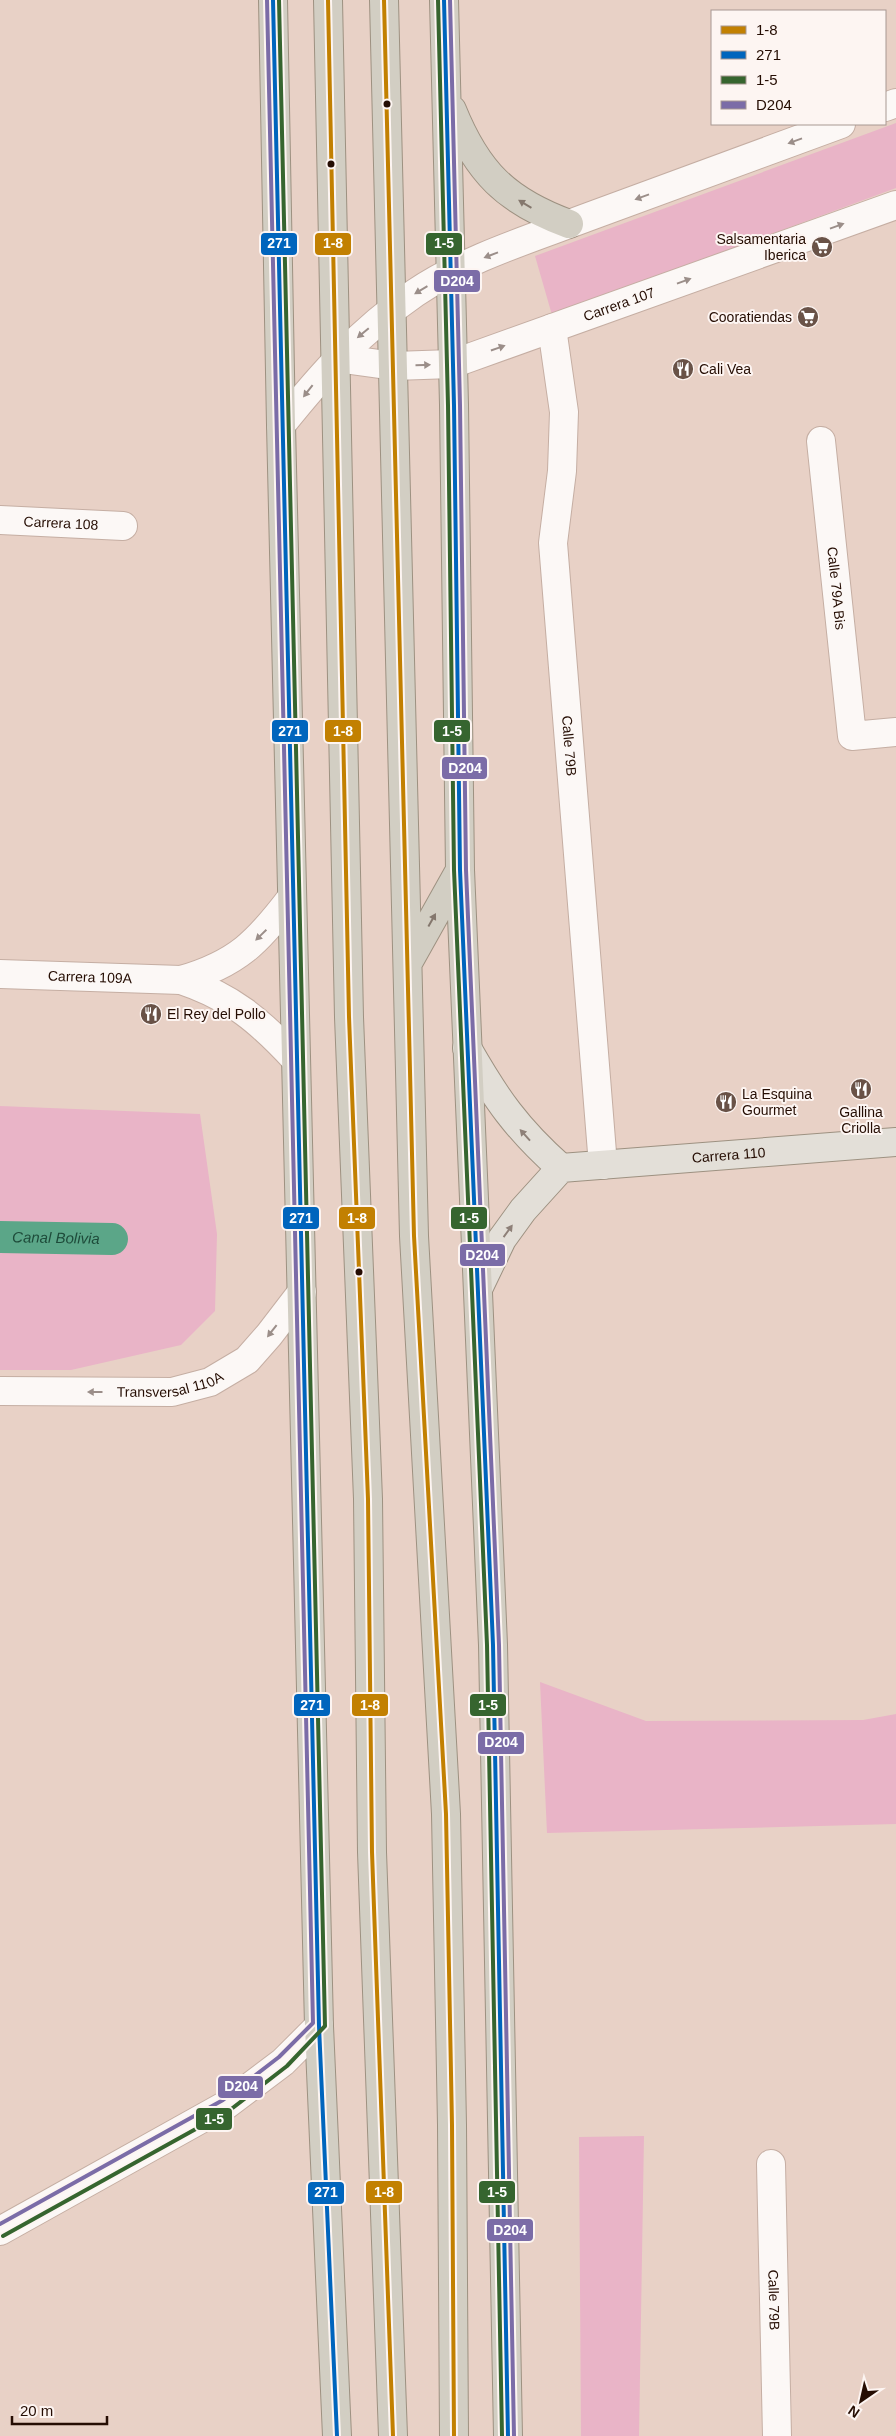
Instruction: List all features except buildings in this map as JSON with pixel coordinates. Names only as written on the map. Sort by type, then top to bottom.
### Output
[{"type":"highway","points":[[273,0],[281,425],[319,2026],[336,2436]]},
{"type":"highway","points":[[328,0],[350,1017],[368,1499],[372,1862],[393,2436]]},
{"type":"highway","points":[[384,0],[414,1236],[446,1814],[452,2125],[454,2436]]},
{"type":"highway","points":[[444,0],[448,98],[460,870],[493,1645],[508,2436]]},
{"type":"highway","points":[[448,98],[461,131],[476,160],[499,185],[520,202],[544,215],[569,224]]},
{"type":"highway","points":[[408,962],[460,870]]},
{"type":"main road","points":[[467,1048],[495,1097],[514,1123],[534,1145],[561,1168],[523,1210],[502,1239],[478,1290]]},
{"type":"main road","name":"Carrera 110","points":[[561,1168],[896,1142]]},
{"type":"street","points":[[281,425],[336,358],[416,292],[451,273],[477,260],[569,224],[837,125]]},
{"type":"street","name":"Carrera 107","points":[[336,358],[394,366],[452,364],[896,205]]},
{"type":"street","name":"Calle 79B","points":[[552,328],[564,412],[562,471],[553,543],[603,1165]]},
{"type":"street","name":"Calle 79A Bis","points":[[821,441],[852,736],[896,732]]},
{"type":"street","name":"Carrera 108","points":[[0,520],[123,526]]},
{"type":"street","name":"Carrera 109A","points":[[181,980],[211,971],[245,950],[269,928],[292,897]]},
{"type":"street","name":"Carrera 109A","points":[[0,974],[181,980],[209,989],[245,1010],[266,1028],[296,1060]]},
{"type":"street","name":"Transversal 110A","points":[[0,1391],[172,1392],[210,1382],[247,1360],[302,1292]]},
{"type":"street","points":[[0,2231],[226,2105],[283,2062],[319,2026]]},
{"type":"street","name":"Calle 79B","points":[[771,2164],[777,2436]]},
{"type":"shaded area","points":[[896,123],[896,188],[552,315],[535,256]]},
{"type":"shaded area","points":[[0,1106],[200,1114],[217,1234],[215,1311],[181,1345],[71,1370],[0,1370]]},
{"type":"shaded area","points":[[540,1682],[646,1721],[863,1720],[896,1714],[896,1824],[547,1833]]},
{"type":"shaded area","points":[[644,2136],[639,2436],[581,2436],[579,2137]]},
{"type":"waterway","name":"Canal Bolivia","points":[[0,1237],[112,1239]]},
{"type":"transit line","name":"D204","points":[[0,2224],[223,2100],[279,2057],[313,2023],[267,0]]},
{"type":"transit line","name":"271","points":[[273,0],[319,2026],[337,2436]]},
{"type":"transit line","name":"1-5","points":[[3,2236],[230,2110],[287,2066],[325,2026],[279,0]]},
{"type":"transit line","name":"1-8","points":[[328,0],[349,1017],[368,1499],[372,1852],[393,2436]]},
{"type":"transit line","name":"1-8","points":[[384,0],[414,1236],[446,1814],[452,2125],[454,2436]]},
{"type":"transit line","name":"1-5","points":[[438,0],[448,405],[454,870],[487,1645],[502,2436]]},
{"type":"transit line","name":"271","points":[[444,0],[454,405],[460,870],[493,1645],[508,2436]]},
{"type":"transit line","name":"D204","points":[[450,0],[460,405],[466,870],[499,1645],[514,2436]]},
{"type":"place","name":"Salsamentaria Iberica","points":[[822,247]]},
{"type":"place","name":"Cooratiendas","points":[[808,317]]},
{"type":"place","name":"Cali Vea","points":[[683,369]]},
{"type":"place","name":"El Rey del Pollo","points":[[151,1014]]},
{"type":"place","name":"Gallina Criolla","points":[[861,1089]]},
{"type":"place","name":"La Esquina Gourmet","points":[[726,1102]]}]
